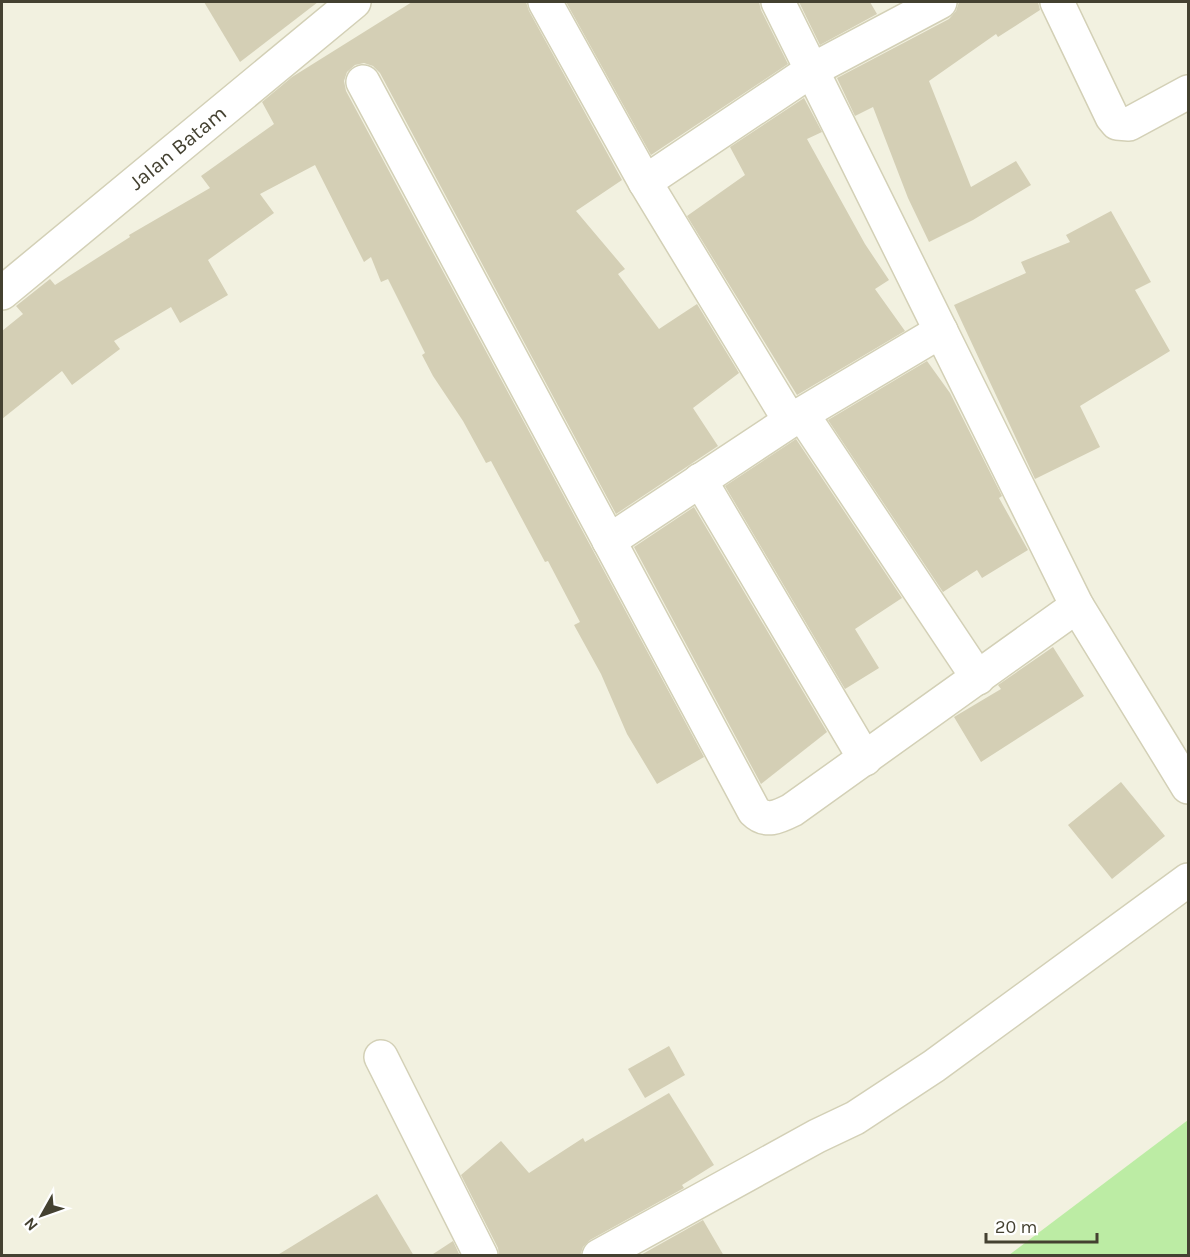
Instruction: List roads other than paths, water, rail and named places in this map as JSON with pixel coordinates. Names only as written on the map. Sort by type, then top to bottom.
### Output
[{"type":"street","name":"Jalan Batam","points":[[2,293],[354,2]]},
{"type":"street","points":[[545,2],[645,182],[796,418],[978,678]]},
{"type":"street","points":[[778,2],[1077,606],[1188,787]]},
{"type":"street","points":[[645,182],[812,70],[940,2]]},
{"type":"street","points":[[1057,2],[1112,117],[1117,123],[1129,124],[1188,92]]},
{"type":"street","points":[[363,82],[749,801],[759,815],[770,819],[785,814],[1077,606]]},
{"type":"street","points":[[609,541],[796,418],[941,330]]},
{"type":"street","points":[[700,480],[865,759]]},
{"type":"street","points":[[599,1256],[817,1136],[855,1118],[943,1059],[1188,880]]},
{"type":"street","points":[[381,1057],[481,1256]]}]
